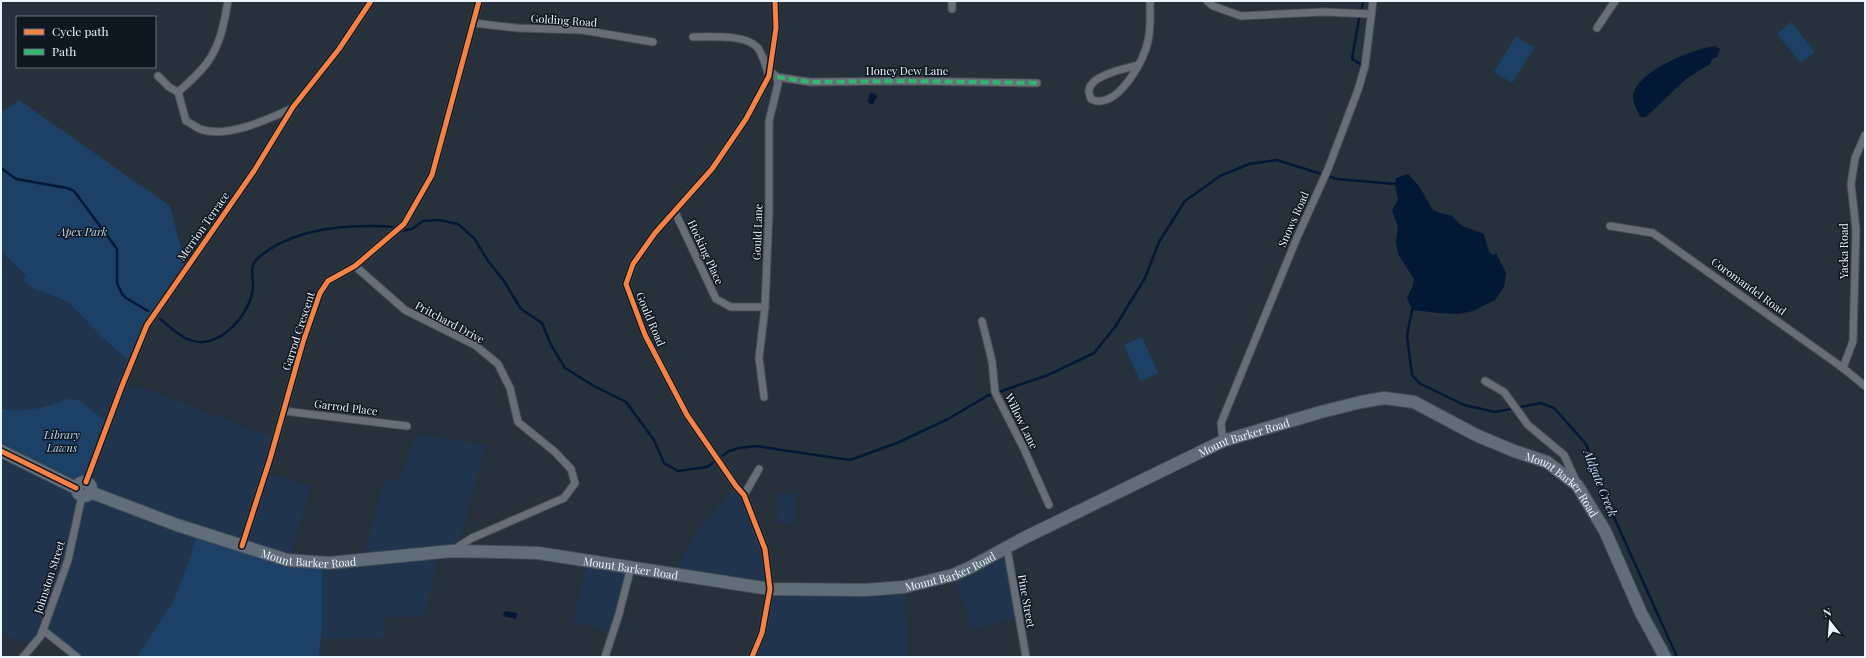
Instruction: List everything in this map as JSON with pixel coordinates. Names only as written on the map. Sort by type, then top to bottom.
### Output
[{"type":"main road","name":"Mount Barker Road","points":[[1,451],[84,489],[177,525],[287,560],[322,563],[372,560],[452,551],[538,553],[770,589],[865,590],[904,587],[953,575],[1024,538],[1223,441],[1321,412],[1384,398],[1414,402],[1476,435],[1514,451],[1547,462],[1578,485],[1605,531],[1641,613],[1665,657]]},
{"type":"street","points":[[178,92],[202,69],[215,49],[224,25],[228,1]]},
{"type":"street","name":"Merrion Terrace","points":[[84,489],[122,386],[147,325],[254,171],[293,107],[339,49],[371,1]]},
{"type":"street","name":"Garrod Crescent","points":[[242,546],[284,411],[303,342],[320,292],[328,281],[355,266],[404,224],[432,175],[479,1]]},
{"type":"street","name":"Gould Road","points":[[752,657],[762,633],[770,589],[765,549],[744,495],[687,415],[645,335],[626,284],[633,264],[655,233],[712,169],[746,119],[770,74],[776,28],[775,1]]},
{"type":"street","points":[[952,1],[952,9]]},
{"type":"street","points":[[1138,65],[1107,74],[1092,82],[1088,90],[1091,99],[1099,102],[1114,96],[1124,87],[1138,65],[1145,54],[1149,40],[1150,1]]},
{"type":"street","points":[[1207,1],[1213,6],[1241,16],[1323,12],[1371,14]]},
{"type":"street","name":"Snows Road","points":[[1223,441],[1221,422],[1296,240],[1328,169],[1358,90],[1365,66],[1373,1]]},
{"type":"street","points":[[1597,28],[1615,1]]},
{"type":"street","name":"Golding Road","points":[[473,23],[517,28],[582,30],[653,42]]},
{"type":"street","points":[[693,37],[742,39],[757,47],[770,74],[777,78]]},
{"type":"street","points":[[158,76],[178,92],[186,121],[201,129],[217,131],[234,130],[256,123],[293,107]]},
{"type":"street","name":"Honey Dew Lane","points":[[777,78],[810,82],[907,80],[1037,84]]},
{"type":"street","name":"Gould Lane","points":[[764,397],[759,358],[765,307],[769,212],[770,120],[778,84],[777,78]]},
{"type":"street","name":"Yacka Road","points":[[1843,368],[1853,341],[1856,229],[1850,184],[1855,158],[1865,135]]},
{"type":"street","name":"Hocking Place","points":[[675,212],[716,299],[732,307],[765,307]]},
{"type":"street","name":"Coromandel Road","points":[[1610,226],[1653,233],[1704,267],[1843,368],[1865,386]]},
{"type":"street","name":"Pritchard Drive","points":[[355,266],[405,310],[475,345],[498,364],[510,388],[518,422],[554,452],[571,469],[575,483],[564,498],[472,538],[452,551]]},
{"type":"street","name":"Willow Lane","points":[[982,321],[992,361],[997,395],[1024,449],[1049,505]]},
{"type":"street","points":[[1485,381],[1504,392],[1517,412],[1528,425],[1564,455],[1578,485]]},
{"type":"street","name":"Garrod Place","points":[[284,411],[407,426]]},
{"type":"street","points":[[744,495],[759,469]]},
{"type":"street","name":"Johnston Street","points":[[23,657],[40,637],[43,630],[68,560],[84,489]]},
{"type":"street","name":"Pine Street","points":[[1007,548],[1026,657]]},
{"type":"street","points":[[605,657],[619,614],[630,567]]},
{"type":"street","points":[[43,630],[77,657]]},
{"type":"shaded area","points":[[1715,46],[1720,49],[1717,57],[1712,59],[1710,64],[1686,79],[1646,117],[1640,117],[1633,99],[1635,89],[1642,80],[1653,71],[1680,57],[1693,51]]},
{"type":"shaded area","points":[[871,93],[876,94],[877,97],[872,105],[868,102],[869,95]]},
{"type":"shaded area","points":[[1408,174],[1419,186],[1433,210],[1452,216],[1462,226],[1484,234],[1489,252],[1493,255],[1496,253],[1506,273],[1504,287],[1495,300],[1473,311],[1458,314],[1412,310],[1407,298],[1414,279],[1398,254],[1396,242],[1398,227],[1392,210],[1398,200],[1395,184],[1396,178]]},
{"type":"shaded area","points":[[1,251],[26,275],[24,280],[35,289],[68,302],[102,337],[131,363],[122,386],[143,388],[276,439],[266,473],[311,486],[292,551],[287,560],[197,532],[191,555],[174,600],[137,657],[77,657],[43,630],[40,637],[22,643],[1,632]],"holes":[[[83,481],[88,483],[91,487],[86,496],[82,496],[77,491],[79,483]]]},
{"type":"shaded area","points":[[416,434],[486,445],[458,547],[439,552],[425,617],[384,617],[384,638],[321,639],[322,563],[363,560],[384,479],[399,482]]},
{"type":"shaded area","points":[[736,486],[765,549],[770,589],[904,587],[909,657],[763,657],[753,653],[762,633],[769,589],[672,574],[701,526]]},
{"type":"shaded area","points":[[777,493],[798,494],[794,523],[778,523]]},
{"type":"shaded area","points":[[1007,548],[1019,616],[971,630],[963,601],[953,575]]},
{"type":"shaded area","points":[[587,561],[631,567],[613,633],[573,621]]},
{"type":"shaded area","points":[[505,611],[517,613],[516,619],[503,616]]},
{"type":"green space","points":[[1791,22],[1815,52],[1801,63],[1777,34]]},
{"type":"green space","points":[[1516,36],[1534,48],[1512,83],[1494,72]]},
{"type":"green space","name":"Apex Park","points":[[19,100],[170,206],[186,268],[147,325],[131,363],[102,337],[68,302],[35,289],[23,280],[26,275],[1,251],[1,113]]},
{"type":"green space","points":[[1142,337],[1158,373],[1140,381],[1124,345]]},
{"type":"green space","name":"Library Lawns","points":[[67,399],[78,400],[108,423],[83,481],[79,483],[1,451],[1,409],[35,409]]},
{"type":"green space","points":[[197,531],[322,563],[322,623],[319,657],[137,657],[174,600],[191,555]]},
{"type":"waterway","points":[[1362,8],[1363,1]]},
{"type":"waterway","points":[[1359,19],[1352,59],[1364,66]]},
{"type":"waterway","points":[[400,231],[412,229],[423,221],[439,220],[458,224],[474,238],[488,261],[504,281],[521,309],[542,323],[551,345],[565,368],[594,386],[626,402],[654,440],[664,463],[678,471],[707,467],[729,451],[756,446],[850,460],[897,443],[948,419],[987,396],[1048,375],[1094,353],[1115,327],[1145,278],[1159,242],[1185,201],[1220,176],[1249,164],[1277,160],[1337,179],[1395,184]]},
{"type":"waterway","points":[[1,168],[16,179],[67,188],[74,191],[117,249],[117,283],[122,294],[148,311]]},
{"type":"waterway","points":[[160,319],[187,339],[198,342],[209,341],[220,337],[238,321],[245,311],[253,289],[253,265],[258,258],[272,248],[288,240],[323,230],[359,226],[394,227]]},
{"type":"waterway","name":"Aldgate Creek","points":[[1412,310],[1407,336],[1412,375],[1419,383],[1464,405],[1495,412],[1541,403],[1554,408],[1586,444],[1608,504],[1677,657]]},
{"type":"marked path","points":[[777,77],[810,82],[907,81],[1037,83]]},
{"type":"cycle path","points":[[86,482],[122,386],[147,325],[254,171],[293,107],[339,49],[371,1]]},
{"type":"cycle path","points":[[242,546],[270,459],[303,342],[320,293],[328,281],[355,266],[404,224],[432,175],[479,1]]},
{"type":"cycle path","points":[[752,657],[762,633],[770,589],[765,549],[744,495],[736,486],[687,415],[645,335],[626,284],[633,264],[655,233],[712,169],[746,119],[769,76],[776,28],[775,1]]},
{"type":"cycle path","points":[[1,451],[76,488]]}]
